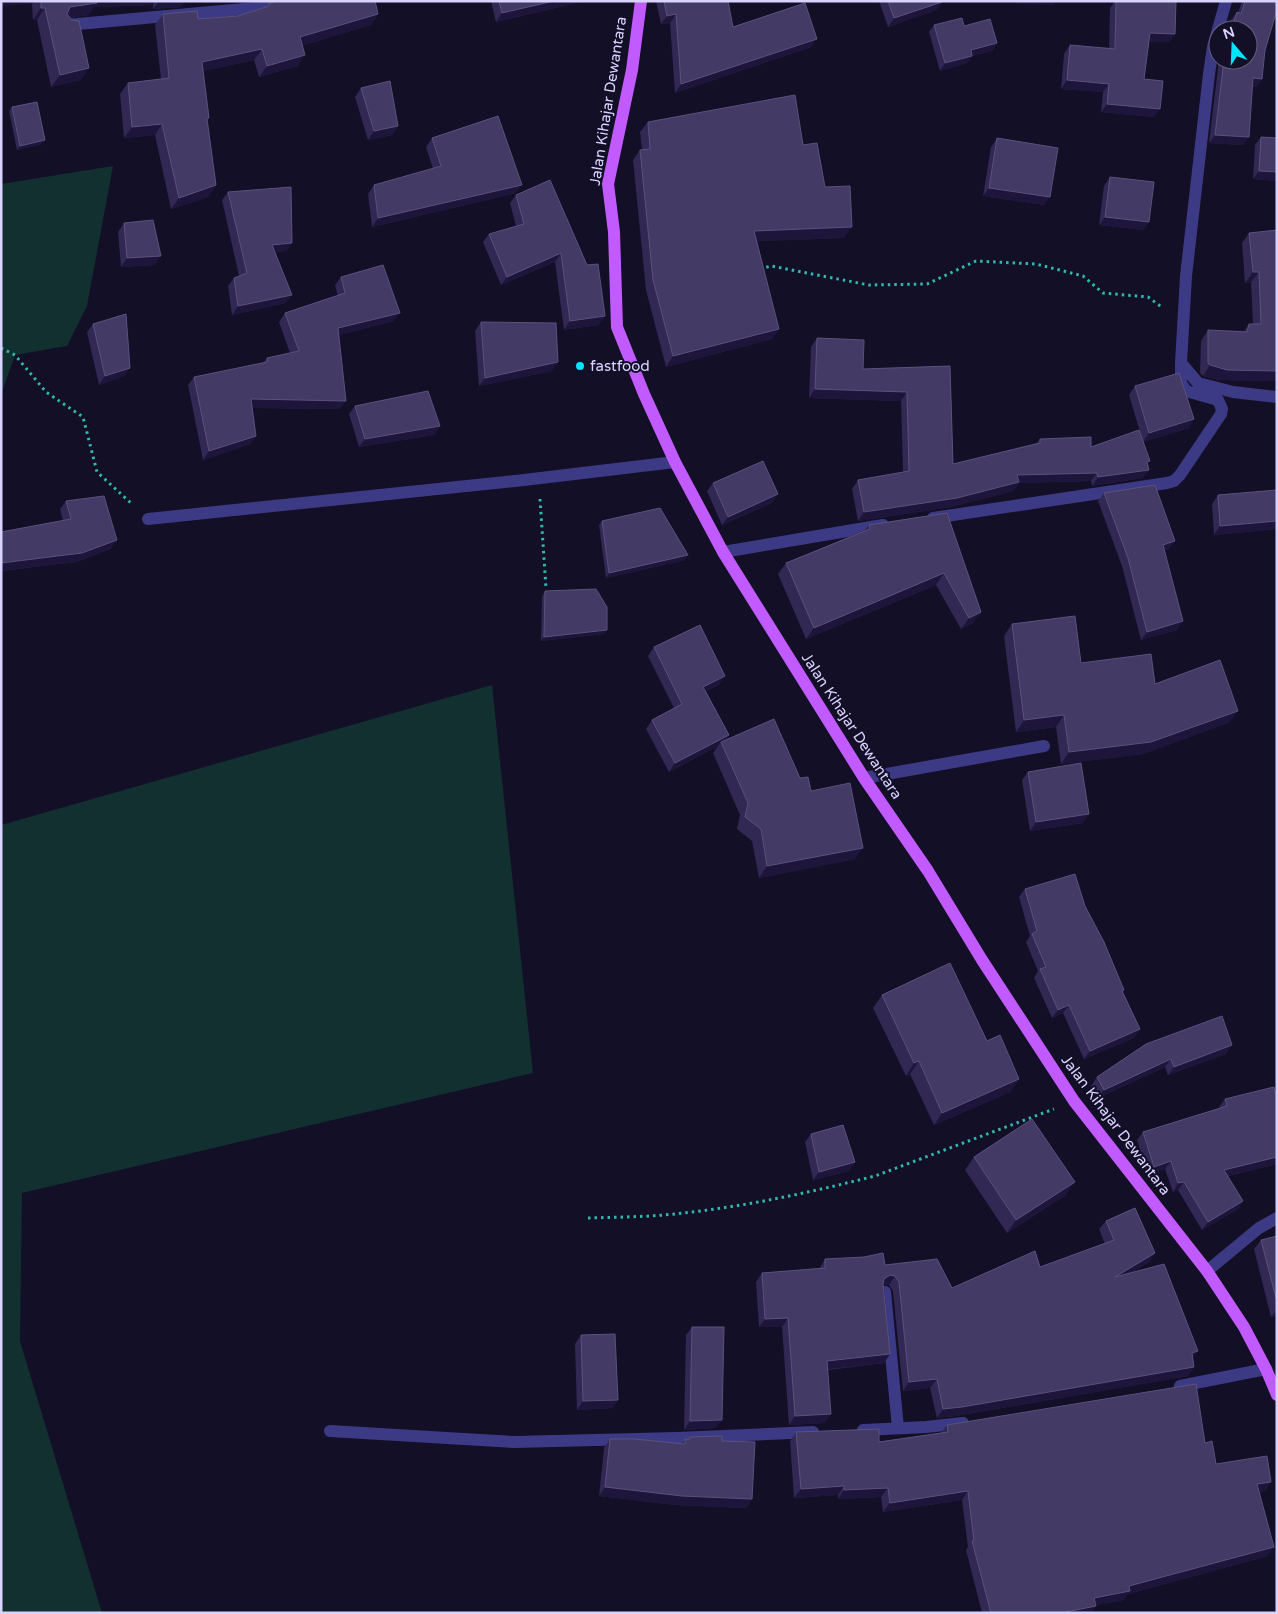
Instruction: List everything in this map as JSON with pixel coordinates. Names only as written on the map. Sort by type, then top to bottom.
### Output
[{"type":"main road","name":"Jalan Kihajar Dewantara","points":[[641,1],[632,70],[608,184],[614,232],[617,327],[644,394],[675,462],[723,552],[864,778],[928,870],[982,960],[1074,1101],[1207,1271],[1244,1327],[1277,1395]]},
{"type":"street","points":[[67,25],[255,8],[283,1]]},
{"type":"street","points":[[924,519],[1174,481],[1221,414],[1222,409],[1218,400],[1186,391],[1181,383],[1181,363],[1186,276],[1209,74],[1213,47],[1226,1]]},
{"type":"street","points":[[1181,363],[1198,383],[1233,392],[1277,397]]},
{"type":"street","points":[[148,518],[539,479],[675,462]]},
{"type":"street","points":[[723,552],[894,523]]},
{"type":"street","points":[[864,778],[1044,746]]},
{"type":"street","points":[[1207,1271],[1259,1228],[1277,1218]]},
{"type":"street","points":[[885,1292],[898,1428]]},
{"type":"street","points":[[1168,1388],[1266,1369]]},
{"type":"street","points":[[848,1430],[957,1424],[976,1420]]},
{"type":"street","points":[[330,1431],[514,1442],[677,1438],[828,1431]]},
{"type":"path","points":[[752,271],[771,266],[869,285],[927,284],[976,261],[1036,264],[1083,276],[1103,292],[1148,297],[1184,322]]},
{"type":"path","points":[[1,348],[15,354],[46,392],[83,417],[97,472],[148,518]]},
{"type":"path","points":[[539,479],[546,588]]},
{"type":"path","points":[[588,1218],[710,1210],[847,1183],[883,1173],[1074,1101]]},
{"type":"green space","points":[[113,166],[87,306],[67,346],[15,355],[1,395],[1,184]]},
{"type":"green space","points":[[492,685],[533,1073],[22,1193],[20,1341],[102,1613],[1,1613],[1,825]]},
{"type":"building","points":[[41,1],[97,1],[97,3],[70,7],[67,14],[72,20],[79,21],[89,68],[60,75],[45,8],[41,8]]},
{"type":"building","points":[[277,1],[375,1],[378,14],[300,37],[305,55],[267,66],[262,49],[202,62],[216,185],[179,198],[162,124],[132,127],[128,83],[169,78],[163,14],[197,11],[198,19],[238,16],[269,6],[268,4]]},
{"type":"building","points":[[499,1],[554,1],[502,13]]},
{"type":"building","points":[[664,1],[728,1],[733,27],[805,3],[817,39],[681,84],[676,14],[667,16]]},
{"type":"building","points":[[888,1],[942,1],[942,2],[894,18]]},
{"type":"building","points":[[1116,1],[1176,1],[1175,34],[1150,33],[1144,79],[1163,81],[1160,109],[1107,104],[1109,84],[1067,80],[1070,45],[1115,49]]},
{"type":"building","points":[[1245,1],[1277,1],[1277,10],[1265,50],[1262,79],[1253,78],[1249,137],[1215,135],[1223,70],[1258,70],[1258,20],[1234,20],[1237,12],[1241,14]]},
{"type":"building","points":[[962,18],[964,26],[990,19],[997,43],[971,50],[972,56],[945,63],[934,25]]},
{"type":"building","points":[[390,81],[398,126],[374,131],[361,88]]},
{"type":"building","points":[[795,95],[803,145],[817,143],[825,187],[850,186],[852,227],[754,231],[779,329],[673,356],[653,280],[640,150],[650,149],[648,122]]},
{"type":"building","points":[[37,102],[45,140],[20,146],[12,107]]},
{"type":"building","points":[[498,116],[522,185],[378,218],[374,185],[441,166],[432,138]]},
{"type":"building","points":[[1261,137],[1277,138],[1277,172],[1259,171]]},
{"type":"building","points":[[997,138],[1058,148],[1050,197],[989,188]]},
{"type":"building","points":[[1110,177],[1154,182],[1149,222],[1105,217]]},
{"type":"building","points":[[550,180],[587,265],[598,264],[605,316],[570,321],[561,253],[507,277],[489,234],[524,224],[516,195]]},
{"type":"building","points":[[291,187],[292,243],[272,245],[292,295],[238,306],[234,278],[247,273],[228,192]]},
{"type":"building","points":[[153,220],[161,256],[127,258],[124,223]]},
{"type":"building","points":[[1277,230],[1277,371],[1227,370],[1210,365],[1208,363],[1208,330],[1247,332],[1249,324],[1261,324],[1259,272],[1253,272],[1249,233]]},
{"type":"building","points":[[383,265],[400,313],[338,328],[346,401],[251,399],[256,436],[209,451],[194,377],[267,362],[267,358],[299,351],[285,313],[345,293],[341,277]]},
{"type":"building","points":[[126,314],[130,368],[105,376],[93,324]]},
{"type":"building","points":[[481,322],[556,323],[558,362],[485,378]]},
{"type":"building","points":[[817,338],[864,340],[863,369],[950,366],[953,464],[1040,443],[1040,439],[1091,437],[1091,447],[1139,430],[1150,461],[1147,462],[1149,470],[1098,477],[1097,473],[1017,475],[1019,482],[957,498],[864,512],[858,480],[909,471],[907,392],[815,389]]},
{"type":"building","points":[[1179,373],[1194,419],[1149,433],[1135,386]]},
{"type":"building","points":[[428,391],[440,426],[365,439],[355,406]]},
{"type":"building","points":[[763,461],[778,494],[728,517],[713,483]]},
{"type":"building","points":[[1155,485],[1175,541],[1163,545],[1183,621],[1147,632],[1128,558],[1104,493]]},
{"type":"building","points":[[1277,490],[1277,521],[1220,526],[1218,495]]},
{"type":"building","points":[[104,496],[117,540],[82,553],[1,563],[1,532],[71,519],[66,501]]},
{"type":"building","points":[[660,508],[688,555],[609,573],[602,521]]},
{"type":"building","points":[[947,513],[981,612],[969,618],[944,573],[814,628],[786,563],[870,529],[869,525]]},
{"type":"building","points":[[596,589],[607,607],[607,630],[544,637],[545,591]]},
{"type":"building","points":[[1075,616],[1081,663],[1151,654],[1155,684],[1220,660],[1238,711],[1151,742],[1069,752],[1064,715],[1024,720],[1012,624]]},
{"type":"building","points":[[700,625],[725,676],[703,687],[729,735],[675,763],[652,720],[682,704],[654,647]]},
{"type":"building","points":[[774,719],[800,778],[808,777],[811,791],[850,783],[863,848],[767,866],[761,829],[745,817],[748,803],[721,742]]},
{"type":"building","points":[[1081,763],[1089,814],[1036,822],[1028,772]]},
{"type":"building","points":[[1075,874],[1085,906],[1104,942],[1124,990],[1122,991],[1140,1029],[1090,1051],[1069,1005],[1058,1010],[1040,969],[1046,967],[1032,934],[1037,931],[1025,889]]},
{"type":"building","points":[[950,963],[987,1041],[1000,1035],[1019,1079],[942,1113],[919,1061],[914,1063],[882,995]]},
{"type":"building","points":[[1222,1016],[1232,1045],[1174,1067],[1171,1059],[1104,1090],[1097,1077],[1146,1044]]},
{"type":"building","points":[[1274,1087],[1277,1099],[1277,1157],[1224,1170],[1243,1201],[1208,1222],[1184,1182],[1178,1183],[1171,1161],[1154,1167],[1143,1132],[1227,1106],[1225,1099]]},
{"type":"building","points":[[1032,1119],[1075,1182],[1016,1220],[974,1157]]},
{"type":"building","points":[[843,1125],[855,1162],[819,1172],[811,1134]]},
{"type":"building","points":[[1135,1208],[1155,1253],[1115,1277],[1164,1264],[1198,1351],[1192,1353],[1194,1367],[943,1409],[937,1379],[909,1382],[899,1282],[895,1276],[890,1275],[884,1279],[883,1284],[890,1354],[827,1361],[831,1414],[795,1416],[788,1318],[765,1319],[762,1273],[825,1268],[825,1259],[864,1257],[883,1253],[885,1265],[937,1259],[952,1288],[1035,1251],[1040,1267],[1114,1240],[1106,1221]]},
{"type":"building","points":[[1277,1236],[1277,1302],[1261,1240]]},
{"type":"building","points":[[692,1327],[724,1327],[722,1420],[690,1421]]},
{"type":"building","points":[[615,1334],[618,1400],[583,1401],[581,1335]]},
{"type":"building","points":[[1196,1384],[1205,1443],[1212,1441],[1216,1464],[1267,1456],[1271,1482],[1257,1484],[1274,1547],[1129,1586],[1130,1591],[1094,1598],[1096,1606],[1061,1613],[991,1613],[972,1541],[974,1541],[968,1491],[890,1503],[888,1488],[844,1490],[844,1486],[801,1489],[796,1432],[879,1429],[879,1442],[948,1432],[947,1425]]},
{"type":"building","points":[[722,1436],[722,1441],[755,1442],[752,1499],[682,1496],[605,1487],[610,1439],[634,1439],[685,1444],[685,1439],[689,1440],[690,1437]]},
{"type":"place","name":"fastfood","points":[[580,366]]}]
